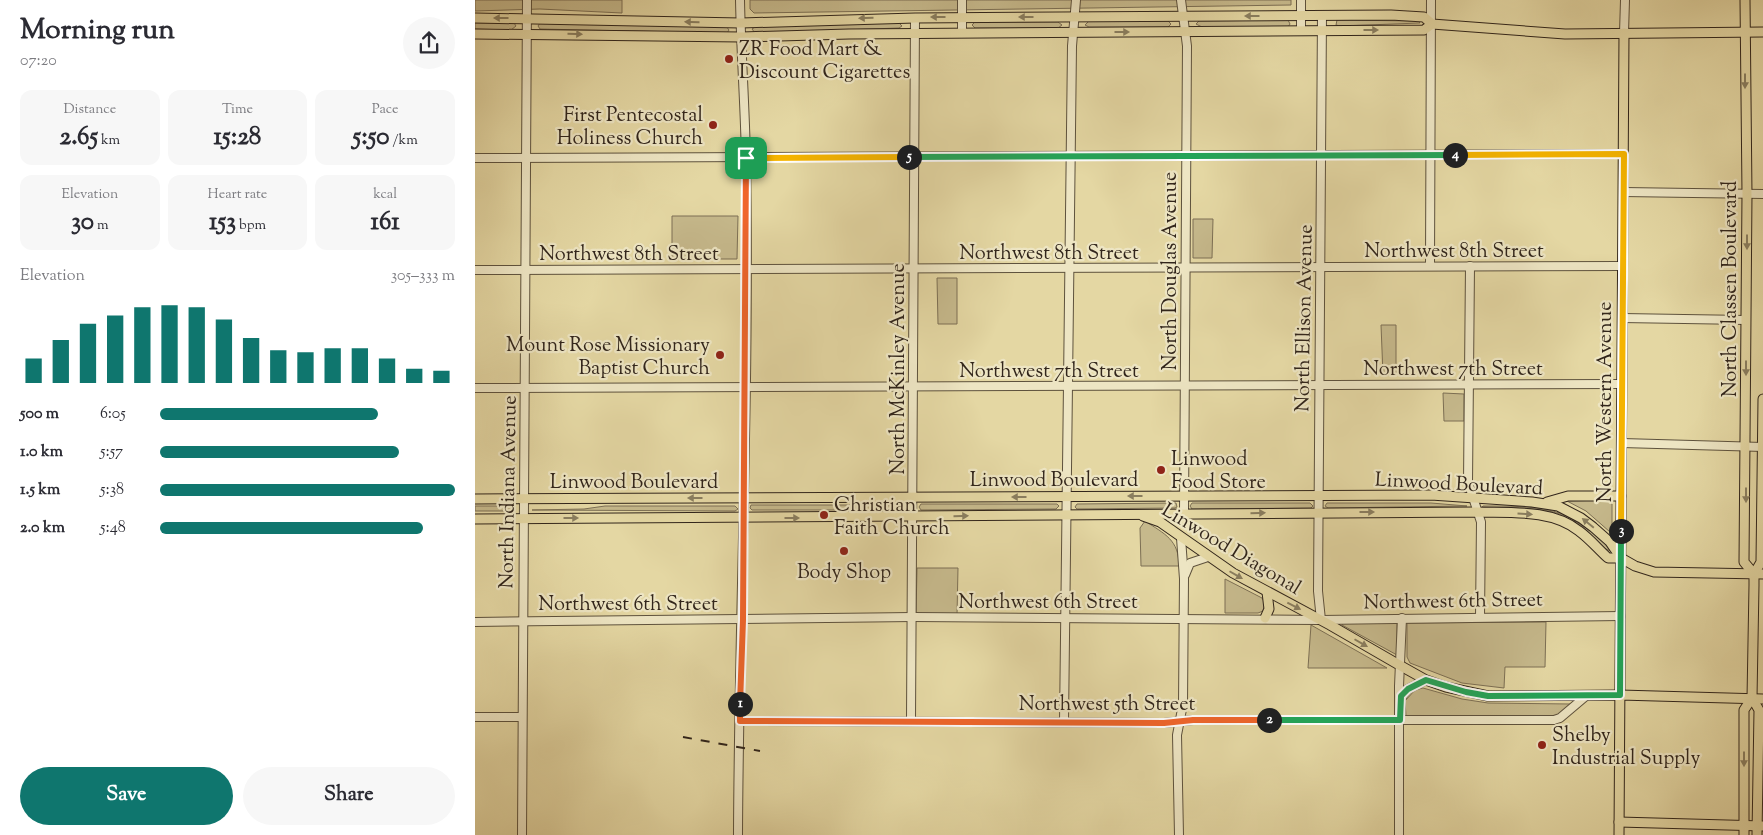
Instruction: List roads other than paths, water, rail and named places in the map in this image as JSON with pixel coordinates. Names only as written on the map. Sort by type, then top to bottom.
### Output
[{"type":"main road","name":"North Classen Boulevard","points":[[1745,0],[1747,194],[1744,562],[1758,574]]},
{"type":"main road","points":[[475,18],[741,22],[962,17],[1322,15],[1424,17],[1431,24],[1532,32],[1763,32]]},
{"type":"main road","points":[[475,34],[741,37],[915,33],[1424,30],[1431,24]]},
{"type":"main road","name":"North Western Avenue","points":[[1619,835],[1624,33]]},
{"type":"main road","name":"North Classen Boulevard","points":[[1744,830],[1744,710],[1752,698],[1758,574],[1761,562],[1763,399]]},
{"type":"main road","name":"Linwood Boulevard","points":[[475,499],[1431,495],[1471,497],[1558,506],[1581,518],[1610,542],[1621,558]]},
{"type":"main road","points":[[1543,503],[1568,496],[1621,496]]},
{"type":"main road","name":"Linwood Boulevard","points":[[475,519],[1477,512],[1555,518],[1579,530],[1608,558],[1621,558]]},
{"type":"main road","name":"Linwood Diagonal","points":[[1136,514],[1160,522],[1208,557],[1426,680],[1466,692],[1488,696],[1620,695]]},
{"type":"main road","points":[[1621,558],[1635,566],[1654,572],[1758,574]]},
{"type":"main road","points":[[1265,618],[1269,608],[1267,592]]},
{"type":"main road","points":[[1620,695],[1763,698]]},
{"type":"main road","name":"North Classen Boulevard","points":[[1752,698],[1759,710],[1759,829]]},
{"type":"main road","points":[[1619,822],[1744,830],[1759,829]]},
{"type":"street","name":"North Indiana Avenue","points":[[521,835],[521,621],[525,388],[527,0]]},
{"type":"street","points":[[738,835],[743,620],[746,158],[740,0]]},
{"type":"street","points":[[961,0],[962,33]]},
{"type":"street","points":[[1065,722],[1066,514],[1070,386],[1069,268],[1073,32],[1076,0]]},
{"type":"street","name":"North Douglas Avenue","points":[[1181,0],[1187,46],[1184,386],[1185,513]]},
{"type":"street","points":[[1301,0],[1301,31]]},
{"type":"street","points":[[1430,266],[1431,0]]},
{"type":"street","name":"North Western Avenue","points":[[1624,33],[1625,0]]},
{"type":"street","name":"North Ellison Avenue","points":[[1321,620],[1317,592],[1322,15]]},
{"type":"street","name":"North McKinley Avenue","points":[[911,720],[916,156],[915,18]]},
{"type":"street","points":[[475,158],[1624,154]]},
{"type":"street","points":[[1623,192],[1763,194]]},
{"type":"street","points":[[1470,266],[1468,482],[1471,497],[1481,522],[1480,617]]},
{"type":"street","name":"Northwest 8th Street","points":[[475,270],[1623,266]]},
{"type":"street","points":[[1622,318],[1746,320]]},
{"type":"street","name":"Northwest 7th Street","points":[[475,388],[1622,384]]},
{"type":"street","points":[[1622,442],[1763,447]]},
{"type":"street","points":[[1179,835],[1177,735],[1183,704],[1184,579],[1181,538]]},
{"type":"street","points":[[1184,579],[1190,563],[1208,557]]},
{"type":"street","name":"Northwest 6th Street","points":[[475,622],[913,617],[1065,619],[1265,618],[1321,620],[1621,616]]},
{"type":"street","points":[[1399,835],[1400,699],[1403,618]]},
{"type":"street","points":[[1400,699],[1408,689],[1426,680]]},
{"type":"street","name":"Northwest 5th Street","points":[[740,721],[1554,720],[1560,718],[1586,696]]},
{"type":"street","points":[[475,717],[522,717]]},
{"type":"railway","points":[[683,737],[760,751]]},
{"type":"place","name":"ZR Food Mart & Discount Cigarettes","points":[[729,59]]},
{"type":"place","name":"First Pentecostal Holiness Church","points":[[713,125]]},
{"type":"place","name":"Mount Rose Missionary Baptist Church","points":[[720,355]]},
{"type":"place","name":"Linwood Food Store","points":[[1161,470]]},
{"type":"place","name":"Christian Faith Church","points":[[824,515]]},
{"type":"place","name":"Body Shop","points":[[844,551]]},
{"type":"place","name":"Shelby Industrial Supply","points":[[1542,745]]}]
